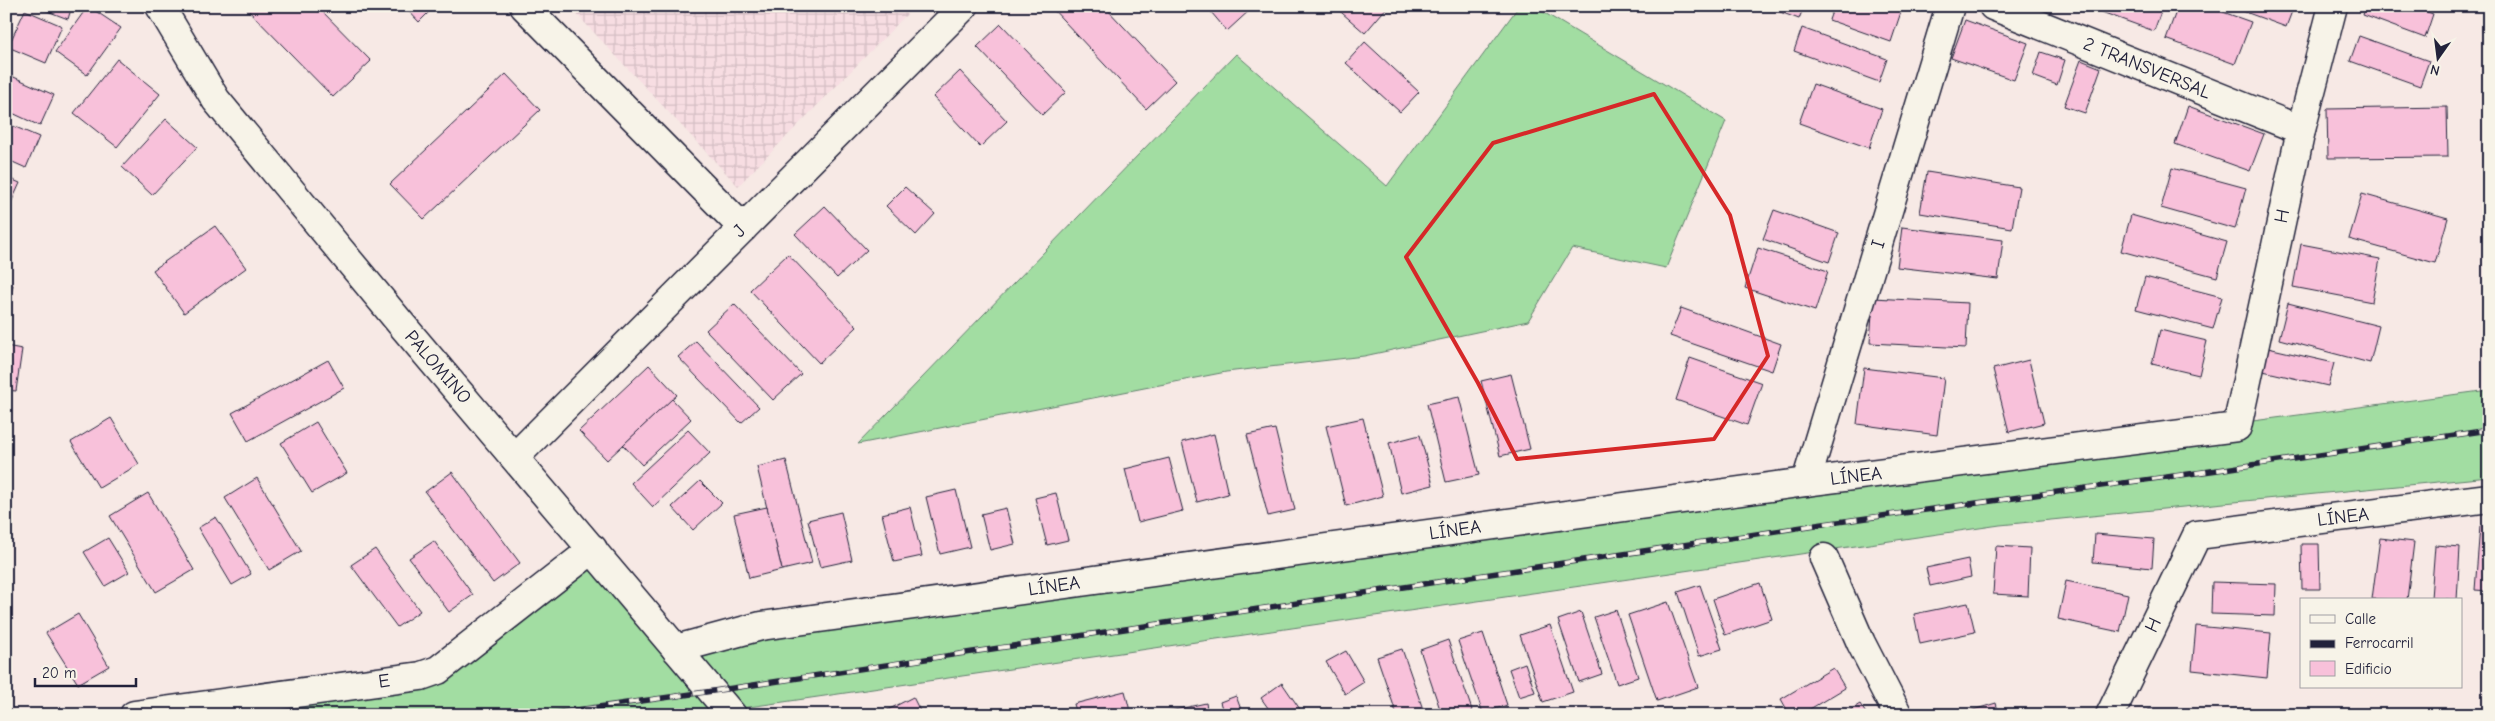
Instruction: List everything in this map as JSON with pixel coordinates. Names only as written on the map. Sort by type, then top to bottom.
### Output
[{"type":"street","name":"PALOMINO","points":[[160,6],[216,100],[402,325],[732,715]]},
{"type":"street","points":[[524,6],[743,228]]},
{"type":"street","name":"J","points":[[515,457],[964,6]]},
{"type":"street","name":"I","points":[[1806,482],[1950,6]]},
{"type":"street","name":"2 TRANSVERSAL","points":[[1994,6],[2301,130]]},
{"type":"street","name":"H","points":[[2237,427],[2301,130],[2333,6]]},
{"type":"street","name":"LÍNEA","points":[[676,649],[761,626],[1806,482],[2237,427]]},
{"type":"street","name":"LÍNEA","points":[[2197,535],[2489,498]]},
{"type":"street","name":"H","points":[[2110,715],[2197,535]]},
{"type":"street","name":"E","points":[[134,715],[420,676],[438,670],[593,549]]},
{"type":"street","points":[[1824,558],[1861,643],[1898,715]]},
{"type":"highlighted area","points":[[1654,94],[1730,215],[1768,356],[1714,439],[1517,459],[1478,383],[1406,257],[1493,143]]},
{"type":"shaded area","points":[[569,6],[915,6],[738,186]]},
{"type":"green space","points":[[1519,6],[1533,6],[1726,121],[1666,268],[1572,248],[1528,321],[1364,356],[1226,372],[858,444],[1236,54],[1387,186]]},
{"type":"green space","points":[[2489,390],[2489,477],[2000,525],[694,715],[151,715],[421,676],[572,552],[677,649],[1240,554]]},
{"type":"building","points":[[34,6],[72,6],[68,19]]},
{"type":"building","points":[[88,6],[121,28],[87,75],[55,52]]},
{"type":"building","points":[[244,6],[317,6],[371,61],[333,97]]},
{"type":"building","points":[[404,6],[435,6],[419,22]]},
{"type":"building","points":[[1050,6],[1104,6],[1175,81],[1146,109]]},
{"type":"building","points":[[1206,6],[1248,6],[1251,9],[1227,31]]},
{"type":"building","points":[[1334,6],[1388,6],[1365,33]]},
{"type":"building","points":[[1764,6],[1804,6],[1799,19]]},
{"type":"building","points":[[1834,6],[1903,6],[1891,42],[1829,20]]},
{"type":"building","points":[[2097,6],[2163,6],[2154,31],[2096,10]]},
{"type":"building","points":[[2178,6],[2206,6],[2251,22],[2235,64],[2166,39]]},
{"type":"building","points":[[2229,6],[2294,6],[2286,27]]},
{"type":"building","points":[[2366,6],[2411,6],[2433,14],[2425,38],[2363,15]]},
{"type":"building","points":[[25,10],[62,26],[46,63],[8,47]]},
{"type":"building","points":[[1965,20],[2028,43],[2014,80],[1951,58]]},
{"type":"building","points":[[1001,24],[1066,92],[1042,115],[977,47]]},
{"type":"building","points":[[1802,28],[1887,59],[1879,82],[1794,51]]},
{"type":"building","points":[[2359,36],[2429,61],[2420,86],[2350,61]]},
{"type":"building","points":[[1365,42],[1419,92],[1400,112],[1346,63]]},
{"type":"building","points":[[2041,52],[2065,60],[2057,85],[2033,76]]},
{"type":"building","points":[[117,59],[160,94],[117,147],[74,113]]},
{"type":"building","points":[[2081,60],[2101,68],[2085,113],[2064,106]]},
{"type":"building","points":[[960,71],[1007,121],[980,147],[933,97]]},
{"type":"building","points":[[7,74],[54,95],[40,126],[6,110]]},
{"type":"building","points":[[506,74],[540,110],[424,219],[390,184]]},
{"type":"building","points":[[1813,84],[1882,109],[1869,148],[1799,123]]},
{"type":"building","points":[[2188,106],[2264,134],[2250,171],[2175,144]]},
{"type":"building","points":[[2447,107],[2448,157],[2328,158],[2327,109]]},
{"type":"building","points":[[166,119],[197,147],[152,195],[122,167]]},
{"type":"building","points":[[6,123],[39,137],[26,168],[6,159]]},
{"type":"building","points":[[2172,168],[2246,188],[2235,229],[2161,208]]},
{"type":"building","points":[[1927,172],[2019,187],[2012,228],[1920,213]]},
{"type":"building","points":[[6,177],[20,183],[6,214]]},
{"type":"building","points":[[905,187],[935,214],[916,235],[886,206]]},
{"type":"building","points":[[2362,194],[2448,218],[2435,263],[2349,239]]},
{"type":"building","points":[[825,206],[867,250],[837,278],[795,234]]},
{"type":"building","points":[[1774,210],[1839,233],[1829,262],[1763,239]]},
{"type":"building","points":[[2131,215],[2227,242],[2217,277],[2121,251]]},
{"type":"building","points":[[215,226],[246,268],[184,313],[153,270]]},
{"type":"building","points":[[1902,227],[2003,240],[1998,279],[1897,267]]},
{"type":"building","points":[[2301,244],[2380,259],[2372,302],[2293,287]]},
{"type":"building","points":[[1758,248],[1828,271],[1815,311],[1745,288]]},
{"type":"building","points":[[788,254],[857,327],[819,363],[750,290]]},
{"type":"building","points":[[2145,277],[2222,297],[2213,329],[2136,309]]},
{"type":"building","points":[[6,284],[13,285],[6,315]]},
{"type":"building","points":[[1873,298],[1968,303],[1966,348],[1870,343]]},
{"type":"building","points":[[2288,303],[2379,326],[2370,363],[2279,339]]},
{"type":"building","points":[[734,304],[801,374],[773,400],[706,330]]},
{"type":"building","points":[[1681,308],[1781,344],[1772,371],[1670,336]]},
{"type":"building","points":[[2160,330],[2207,341],[2199,375],[2152,364]]},
{"type":"building","points":[[696,341],[759,407],[741,423],[678,357]]},
{"type":"building","points":[[6,346],[22,349],[16,391],[6,390]]},
{"type":"building","points":[[2268,348],[2334,363],[2328,386],[2263,371]]},
{"type":"building","points":[[1690,358],[1762,383],[1747,425],[1676,400]]},
{"type":"building","points":[[328,360],[344,388],[248,441],[232,413]]},
{"type":"building","points":[[2029,360],[2044,423],[2009,432],[1993,369]]},
{"type":"building","points":[[649,365],[677,395],[607,460],[579,431]]},
{"type":"building","points":[[1864,368],[1944,378],[1937,435],[1857,424]]},
{"type":"building","points":[[1511,374],[1530,449],[1500,456],[1481,381]]},
{"type":"building","points":[[1459,397],[1479,475],[1446,482],[1427,404]]},
{"type":"building","points":[[672,399],[691,419],[642,465],[623,445]]},
{"type":"building","points":[[111,418],[139,464],[99,488],[71,442]]},
{"type":"building","points":[[1363,418],[1383,496],[1346,506],[1326,426]]},
{"type":"building","points":[[316,422],[347,473],[312,493],[281,443]]},
{"type":"building","points":[[1275,429],[1295,510],[1268,516],[1247,435]]},
{"type":"building","points":[[688,430],[710,453],[653,507],[631,483]]},
{"type":"building","points":[[1214,434],[1228,494],[1197,502],[1182,442]]},
{"type":"building","points":[[1420,435],[1433,485],[1401,493],[1389,443]]},
{"type":"building","points":[[1169,458],[1183,511],[1138,522],[1125,469]]},
{"type":"building","points":[[786,460],[812,563],[782,570],[757,467]]},
{"type":"building","points":[[452,472],[520,563],[493,583],[425,492]]},
{"type":"building","points":[[257,478],[301,551],[269,570],[225,498]]},
{"type":"building","points":[[700,481],[722,503],[693,530],[672,507]]},
{"type":"building","points":[[956,490],[970,547],[940,554],[926,497]]},
{"type":"building","points":[[148,493],[194,570],[156,592],[110,516]]},
{"type":"building","points":[[1056,493],[1068,540],[1047,545],[1035,498]]},
{"type":"building","points":[[767,507],[782,570],[749,578],[734,514]]},
{"type":"building","points":[[910,507],[922,556],[894,562],[882,514]]},
{"type":"building","points":[[1006,508],[1015,544],[990,550],[981,514]]},
{"type":"building","points":[[841,512],[852,560],[820,567],[808,520]]},
{"type":"building","points":[[216,517],[251,574],[232,585],[198,528]]},
{"type":"building","points":[[2480,526],[2489,527],[2489,591],[2475,590]]},
{"type":"building","points":[[2095,534],[2154,539],[2152,568],[2093,562]]},
{"type":"building","points":[[108,538],[129,572],[105,586],[84,552]]},
{"type":"building","points":[[2380,538],[2414,542],[2407,598],[2372,598]]},
{"type":"building","points":[[434,541],[473,595],[449,612],[409,558]]},
{"type":"building","points":[[2301,544],[2319,544],[2320,589],[2302,589]]},
{"type":"building","points":[[2435,545],[2460,547],[2457,598],[2431,598]]},
{"type":"building","points":[[1996,546],[2030,548],[2028,596],[1993,594]]},
{"type":"building","points":[[375,549],[420,611],[397,627],[351,565]]},
{"type":"building","points":[[1968,559],[1971,577],[1930,586],[1926,568]]},
{"type":"building","points":[[2066,581],[2128,594],[2120,632],[2058,619]]},
{"type":"building","points":[[2212,582],[2276,584],[2275,616],[2211,614]]},
{"type":"building","points":[[1760,583],[1772,619],[1725,635],[1713,599]]},
{"type":"building","points":[[1700,585],[1722,649],[1699,656],[1678,592]]},
{"type":"building","points":[[1668,602],[1698,687],[1657,701],[1628,615]]},
{"type":"building","points":[[1968,603],[1975,632],[1920,644],[1914,614]]},
{"type":"building","points":[[1616,610],[1638,677],[1617,684],[1594,617]]},
{"type":"building","points":[[1581,612],[1602,674],[1579,682],[1558,620]]},
{"type":"building","points":[[78,614],[109,666],[78,684],[46,633]]},
{"type":"building","points":[[1550,625],[1573,692],[1543,702],[1520,635]]},
{"type":"building","points":[[2196,626],[2271,633],[2267,678],[2192,670]]},
{"type":"building","points":[[1483,633],[1507,705],[1483,713],[1458,641]]},
{"type":"building","points":[[1448,640],[1473,713],[1466,715],[1442,715],[1420,650]]},
{"type":"building","points":[[1402,649],[1425,715],[1397,715],[1377,657]]},
{"type":"building","points":[[1346,651],[1364,682],[1345,694],[1326,662]]},
{"type":"building","points":[[1525,663],[1535,692],[1519,697],[1509,669]]},
{"type":"building","points":[[1833,668],[1845,688],[1800,715],[1790,715],[1781,699]]},
{"type":"building","points":[[1282,683],[1304,715],[1273,715],[1261,698]]},
{"type":"building","points":[[1125,691],[1131,715],[1077,715],[1074,704]]},
{"type":"building","points":[[1236,696],[1243,715],[1224,715],[1220,702]]},
{"type":"building","points":[[913,697],[922,715],[878,715]]},
{"type":"building","points":[[1206,703],[1208,715],[1152,715]]},
{"type":"building","points":[[1996,703],[1999,715],[1957,715]]},
{"type":"building","points":[[1860,704],[1867,715],[1842,715]]},
{"type":"building","points":[[2149,709],[2175,715],[2148,715]]},
{"type":"railway","points":[[541,715],[713,691],[1816,525],[2218,470],[2489,430]]}]
